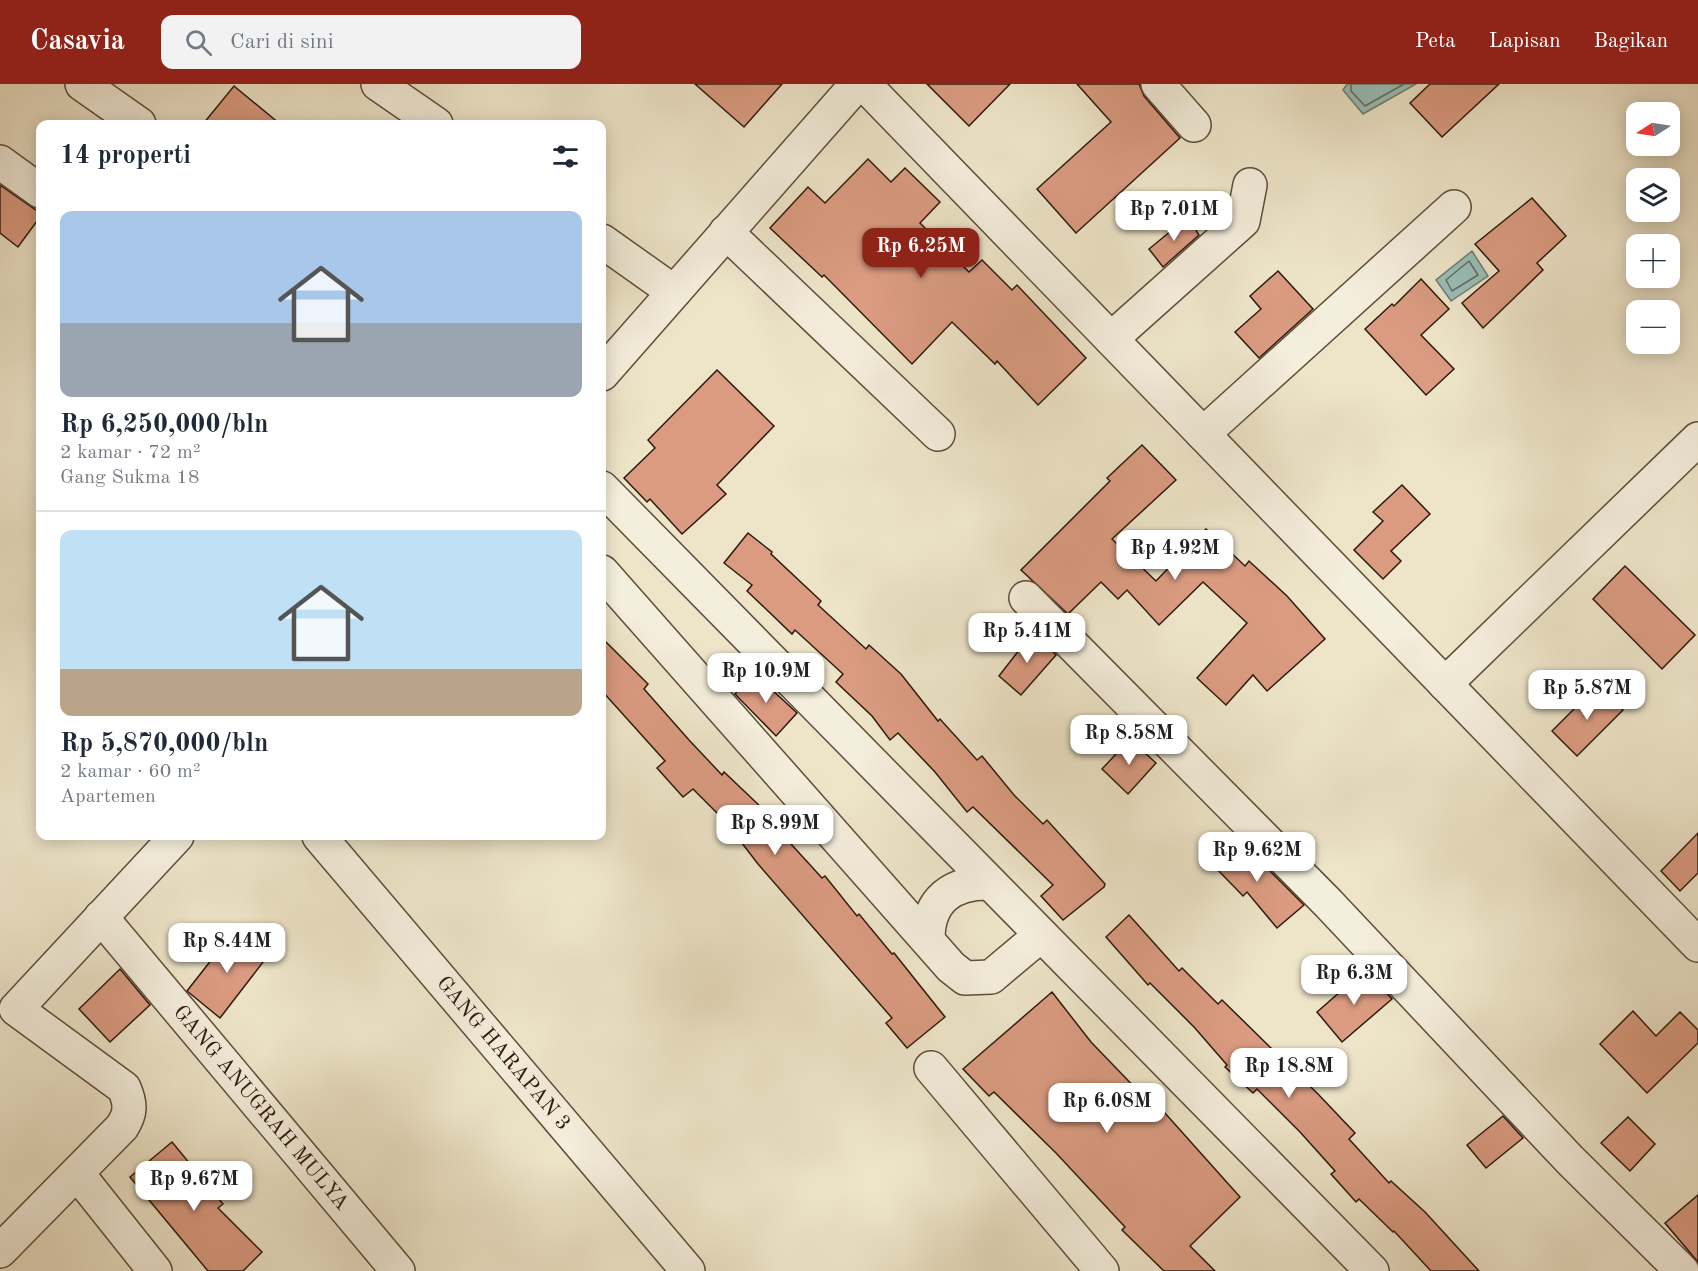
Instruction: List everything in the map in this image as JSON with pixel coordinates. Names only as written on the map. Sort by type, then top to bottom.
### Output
[{"type":"street","points":[[82,84],[133,120]]},
{"type":"street","points":[[378,84],[430,120]]},
{"type":"street","points":[[606,369],[857,84]]},
{"type":"street","points":[[864,84],[1698,945]]},
{"type":"street","points":[[1158,84],[1194,125]]},
{"type":"street","points":[[0,162],[36,188]]},
{"type":"street","points":[[1111,339],[1243,221],[1250,185]]},
{"type":"street","points":[[1203,434],[1454,207]]},
{"type":"street","points":[[726,232],[938,434]]},
{"type":"street","points":[[606,244],[674,292]]},
{"type":"street","points":[[1445,684],[1698,439]]},
{"type":"street","points":[[606,492],[1041,935],[1359,1267]]},
{"type":"street","points":[[606,577],[951,967],[965,978],[991,977],[1041,935]]},
{"type":"street","points":[[1026,598],[1328,903],[1554,1143],[1682,1271]]},
{"type":"street","points":[[0,1251],[122,1127],[129,1116],[130,1102],[124,1088],[113,1079],[8,1003],[101,917],[173,840]]},
{"type":"street","name":"GANG HARAPAN 3","points":[[322,840],[688,1271]]},
{"type":"street","points":[[928,939],[928,922],[946,894],[967,884],[990,883]]},
{"type":"street","name":"GANG ANUGRAH MULYA","points":[[101,917],[398,1271]]},
{"type":"street","points":[[931,1068],[1102,1271]]},
{"type":"street","points":[[77,1173],[155,1271]]},
{"type":"water","points":[[1347,84],[1416,84],[1363,114],[1343,90]]},
{"type":"water","points":[[1472,251],[1488,276],[1451,301],[1436,280]]},
{"type":"building","points":[[695,84],[782,84],[744,127]]},
{"type":"building","points":[[927,84],[1010,84],[969,126]]},
{"type":"building","points":[[1077,84],[1139,84],[1144,96],[1180,138],[1076,233],[1037,189],[1111,122]]},
{"type":"building","points":[[1430,84],[1499,84],[1442,137],[1410,103]]},
{"type":"building","points":[[234,86],[275,120],[206,120]]},
{"type":"building","points":[[868,159],[891,182],[905,168],[940,202],[920,223],[969,272],[982,260],[1012,290],[1017,285],[1086,358],[1038,405],[997,361],[995,364],[952,322],[912,364],[824,275],[822,277],[770,228],[808,187],[825,203]]},
{"type":"building","points":[[0,185],[36,210],[36,222],[18,247],[0,233]]},
{"type":"building","points":[[1532,198],[1566,236],[1537,263],[1543,270],[1483,328],[1462,303],[1499,271],[1475,244]]},
{"type":"building","points":[[1188,217],[1199,235],[1163,267],[1149,249]]},
{"type":"building","points":[[1278,271],[1313,309],[1259,358],[1235,332],[1261,309],[1250,296]]},
{"type":"building","points":[[1421,279],[1449,309],[1421,335],[1454,369],[1426,395],[1365,329],[1392,304],[1394,306]]},
{"type":"building","points":[[717,370],[774,426],[717,485],[726,494],[682,534],[650,499],[647,502],[624,478],[655,448],[648,440]]},
{"type":"building","points":[[1142,445],[1176,480],[1112,539],[1156,581],[1206,529],[1245,566],[1249,561],[1287,596],[1325,639],[1267,691],[1253,675],[1226,705],[1197,678],[1247,623],[1203,582],[1159,625],[1127,590],[1118,599],[1101,582],[1068,614],[1021,570],[1110,481],[1107,478]]},
{"type":"building","points":[[1402,485],[1430,514],[1391,551],[1401,561],[1383,579],[1354,550],[1383,521],[1373,512]]},
{"type":"building","points":[[748,533],[772,552],[771,554],[821,601],[818,605],[866,649],[869,645],[901,674],[938,721],[940,719],[977,760],[982,756],[1014,795],[1043,824],[1047,820],[1105,884],[1104,887],[1063,920],[1041,896],[1053,885],[973,807],[967,812],[935,772],[898,733],[890,740],[872,716],[836,682],[843,674],[795,630],[792,634],[747,591],[752,585],[724,563]]},
{"type":"building","points":[[1625,566],[1695,635],[1662,669],[1593,599]]},
{"type":"building","points":[[1033,632],[1056,655],[1021,695],[999,676]]},
{"type":"building","points":[[606,642],[648,684],[644,689],[689,740],[722,775],[724,772],[764,810],[822,878],[825,876],[857,916],[859,914],[892,954],[894,953],[945,1017],[907,1048],[886,1023],[892,1018],[758,864],[725,821],[693,789],[683,797],[657,768],[665,761],[606,695]]},
{"type":"building","points":[[754,673],[797,713],[776,736],[735,694]]},
{"type":"building","points":[[1598,685],[1623,710],[1577,756],[1552,731]]},
{"type":"building","points":[[1130,739],[1156,763],[1128,794],[1102,769]]},
{"type":"building","points":[[1698,833],[1698,873],[1680,891],[1661,871]]},
{"type":"building","points":[[1237,838],[1304,905],[1277,928],[1247,892],[1243,896],[1211,863]]},
{"type":"building","points":[[1129,915],[1179,971],[1182,968],[1218,1004],[1222,1000],[1318,1094],[1355,1133],[1349,1139],[1389,1183],[1391,1181],[1425,1212],[1479,1271],[1431,1271],[1394,1231],[1359,1199],[1356,1202],[1331,1174],[1335,1171],[1300,1132],[1257,1089],[1253,1093],[1225,1067],[1227,1065],[1194,1027],[1150,983],[1148,985],[1106,937]]},
{"type":"building","points":[[234,931],[267,957],[220,1018],[187,991]]},
{"type":"building","points":[[120,969],[150,1005],[110,1042],[79,1009]]},
{"type":"building","points":[[1365,970],[1392,999],[1342,1042],[1317,1012]]},
{"type":"building","points":[[1052,992],[1091,1042],[1143,1096],[1147,1093],[1240,1197],[1190,1246],[1215,1271],[1164,1271],[1122,1230],[1125,1227],[1056,1153],[994,1092],[989,1096],[963,1069]]},
{"type":"building","points":[[1633,1011],[1656,1036],[1680,1012],[1698,1030],[1698,1043],[1647,1093],[1600,1044]]},
{"type":"building","points":[[1503,1116],[1523,1138],[1486,1168],[1467,1145]]},
{"type":"building","points":[[1628,1117],[1655,1144],[1630,1171],[1601,1143]]},
{"type":"building","points":[[172,1142],[223,1204],[218,1208],[262,1252],[243,1271],[208,1271],[130,1177]]},
{"type":"building","points":[[1698,1195],[1698,1262],[1665,1223]]}]
